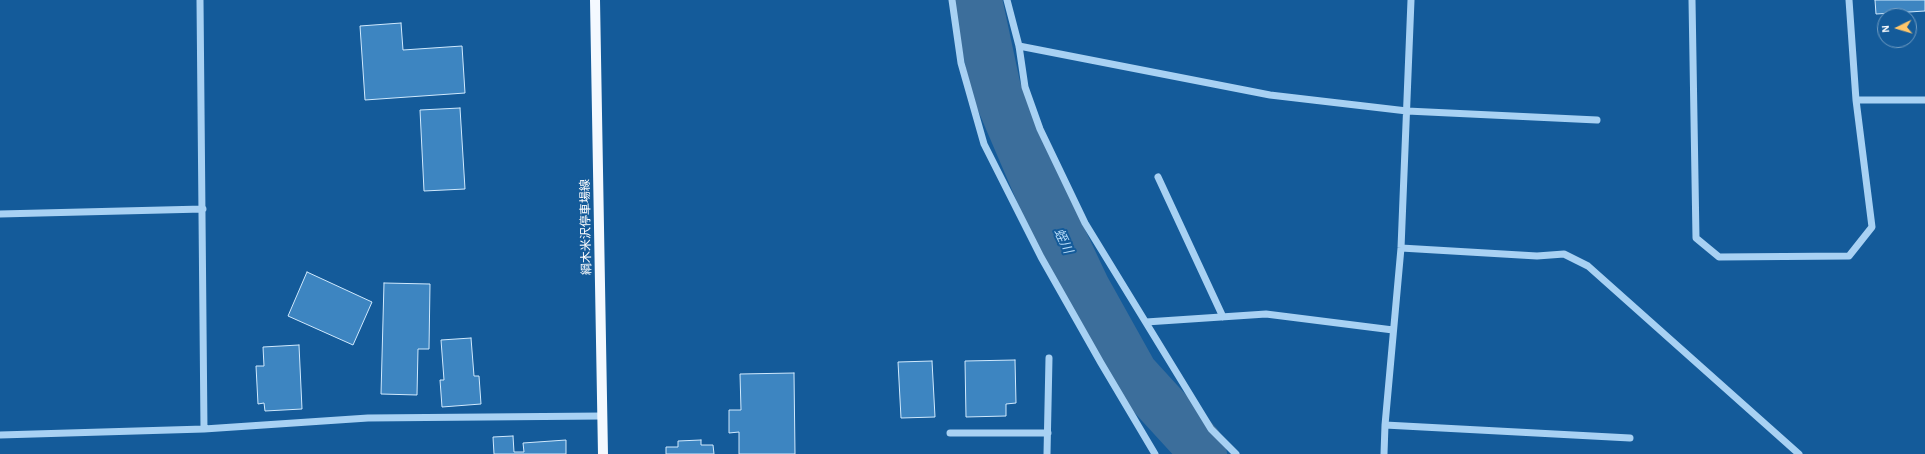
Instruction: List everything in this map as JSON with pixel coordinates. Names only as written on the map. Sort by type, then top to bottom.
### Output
[{"type":"main road","name":"綱木米沢停車場線","points":[[595,0],[603,454]]},
{"type":"street","points":[[200,0],[204,429]]},
{"type":"street","points":[[952,0],[961,63],[984,144],[1041,257],[1155,454]]},
{"type":"street","points":[[1007,0],[1019,46],[1025,87],[1040,129],[1085,223],[1211,429],[1236,454]]},
{"type":"street","points":[[1384,454],[1385,425],[1401,248],[1411,0]]},
{"type":"street","points":[[1692,0],[1696,238],[1719,257],[1849,256],[1872,227],[1856,100],[1849,0]]},
{"type":"street","points":[[1019,46],[1270,95],[1407,111],[1597,120]]},
{"type":"street","points":[[1856,100],[1925,100]]},
{"type":"street","points":[[1158,177],[1223,317]]},
{"type":"street","points":[[0,214],[203,209]]},
{"type":"street","points":[[1401,248],[1538,256],[1564,254],[1588,266],[1799,454]]},
{"type":"street","points":[[1146,322],[1266,314],[1393,330]]},
{"type":"street","points":[[1047,454],[1049,358]]},
{"type":"street","points":[[0,435],[204,429],[368,418],[602,416]]},
{"type":"street","points":[[1385,425],[1630,438]]},
{"type":"street","points":[[950,433],[1048,433]]},
{"type":"building","points":[[1875,0],[1925,0],[1925,11],[1917,11],[1917,8],[1877,8],[1876,14]]},
{"type":"building","points":[[401,23],[403,50],[462,46],[465,93],[365,100],[360,26]]},
{"type":"building","points":[[460,108],[465,189],[424,191],[420,110]]},
{"type":"building","points":[[307,272],[372,302],[353,345],[288,316]]},
{"type":"building","points":[[384,283],[430,284],[429,349],[418,349],[417,395],[381,394]]},
{"type":"building","points":[[471,338],[474,376],[479,376],[481,404],[442,407],[440,380],[444,380],[441,340]]},
{"type":"building","points":[[299,345],[302,409],[265,411],[264,403],[258,404],[256,366],[264,366],[263,347]]},
{"type":"building","points":[[1015,360],[1016,403],[1006,404],[1006,416],[966,417],[965,361]]},
{"type":"building","points":[[932,361],[935,417],[901,418],[898,362]]},
{"type":"building","points":[[794,373],[795,454],[739,454],[739,432],[729,433],[729,410],[741,410],[740,374]]},
{"type":"building","points":[[513,436],[514,452],[524,452],[523,443],[566,440],[566,454],[494,454],[493,437]]},
{"type":"building","points":[[701,440],[701,445],[713,445],[714,454],[666,454],[666,447],[678,447],[678,441]]},
{"type":"waterway","name":"蛭川","points":[[977,0],[996,89],[1043,199],[1085,288],[1133,374],[1198,445],[1202,454]]}]
